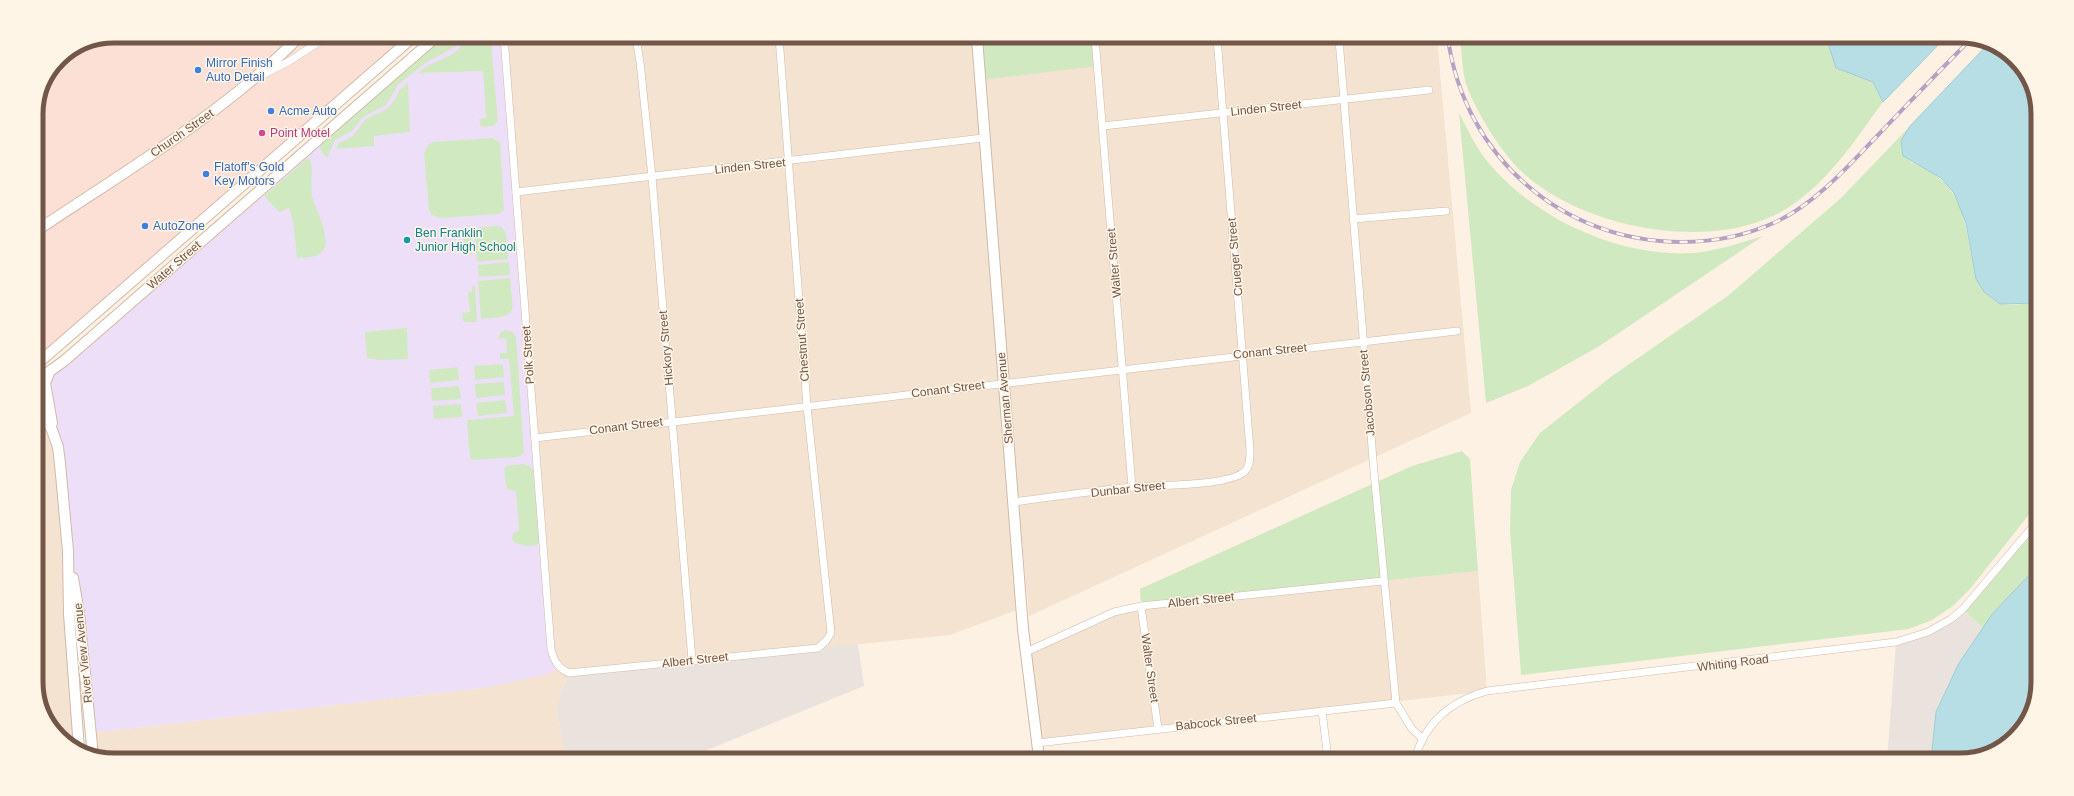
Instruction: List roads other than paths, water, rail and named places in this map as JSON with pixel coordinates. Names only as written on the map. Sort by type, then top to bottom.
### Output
[{"type":"main road","points":[[258,76],[293,43]]},
{"type":"main road","name":"Water Street","points":[[43,359],[406,43]]},
{"type":"main road","name":"Water Street","points":[[43,377],[429,43]]},
{"type":"main road","name":"Sherman Avenue","points":[[977,43],[1026,652],[1038,753]]},
{"type":"main road","name":"Church Street","points":[[43,226],[187,130],[258,76]]},
{"type":"main road","points":[[49,373],[45,383],[52,430]]},
{"type":"main road","name":"River View Avenue","points":[[43,414],[52,430],[58,447],[60,464],[68,551],[69,614],[79,743]]},
{"type":"main road","points":[[43,420],[52,430]]},
{"type":"main road","name":"River View Avenue","points":[[68,551],[79,613],[92,750]]},
{"type":"street","name":"Church Street","points":[[258,76],[288,62],[317,43]]},
{"type":"street","name":"Polk Street","points":[[504,43],[551,649],[554,661],[563,670]]},
{"type":"street","name":"Hickory Street","points":[[636,43],[640,62],[652,177],[692,660]]},
{"type":"street","name":"Chestnut Street","points":[[779,43],[807,406],[831,633],[826,641]]},
{"type":"street","name":"Walter Street","points":[[1095,43],[1132,487]]},
{"type":"street","name":"Crueger Street","points":[[1217,43],[1250,450],[1250,462],[1242,474]]},
{"type":"street","name":"Jacobson Street","points":[[1339,43],[1383,580],[1396,703],[1412,729],[1422,738]]},
{"type":"street","name":"Linden Street","points":[[1103,126],[1429,90]]},
{"type":"street","name":"Linden Street","points":[[516,192],[789,162],[984,138]]},
{"type":"street","points":[[1353,220],[1446,211]]},
{"type":"street","name":"Conant Street","points":[[534,438],[1243,354],[1457,331]]},
{"type":"street","name":"Dunbar Street","points":[[1014,502],[1132,487],[1216,481],[1242,474]]},
{"type":"street","name":"Whiting Road","points":[[1417,753],[1422,738],[1433,722],[1452,706],[1466,698],[1487,691],[1889,643],[1916,637],[1941,625],[1963,609],[2031,529]]},
{"type":"street","name":"Albert Street","points":[[1026,652],[1114,612],[1142,606],[1383,580]]},
{"type":"street","name":"Walter Street","points":[[1142,606],[1158,729]]},
{"type":"street","name":"Albert Street","points":[[563,670],[569,673],[818,648],[826,641]]},
{"type":"street","name":"Babcock Street","points":[[1037,743],[1396,703]]},
{"type":"street","points":[[1322,711],[1327,753]]},
{"type":"water","points":[[1828,43],[1940,43],[1883,102],[1873,82],[1836,68]]},
{"type":"water","points":[[1985,48],[2003,58],[2021,78],[2026,87],[2031,109],[2031,303],[2000,304],[1984,292],[1976,279],[1966,223],[1954,193],[1941,178],[1903,156],[1901,141],[1910,126]]},
{"type":"water","points":[[2031,573],[2031,687],[2030,696],[2024,713],[2010,732],[1987,748],[1978,751],[1960,753],[1932,753],[1936,712],[1959,663],[1993,613]]},
{"type":"railway","points":[[1449,43],[1458,82],[1475,120],[1498,155],[1526,185],[1560,209],[1597,227],[1638,238],[1682,242],[1707,241],[1743,234],[1767,226],[1793,213],[1832,182],[1967,43]]},
{"type":"place","name":"Mirror Finish Auto Detail","points":[[198,70]]},
{"type":"place","name":"Acme Auto","points":[[271,111]]},
{"type":"place","name":"Point Motel","points":[[262,133]]},
{"type":"place","name":"Flatoff's Gold Key Motors","points":[[206,174]]},
{"type":"place","name":"AutoZone","points":[[145,226]]},
{"type":"place","name":"Ben Franklin Junior High School","points":[[407,240]]}]
